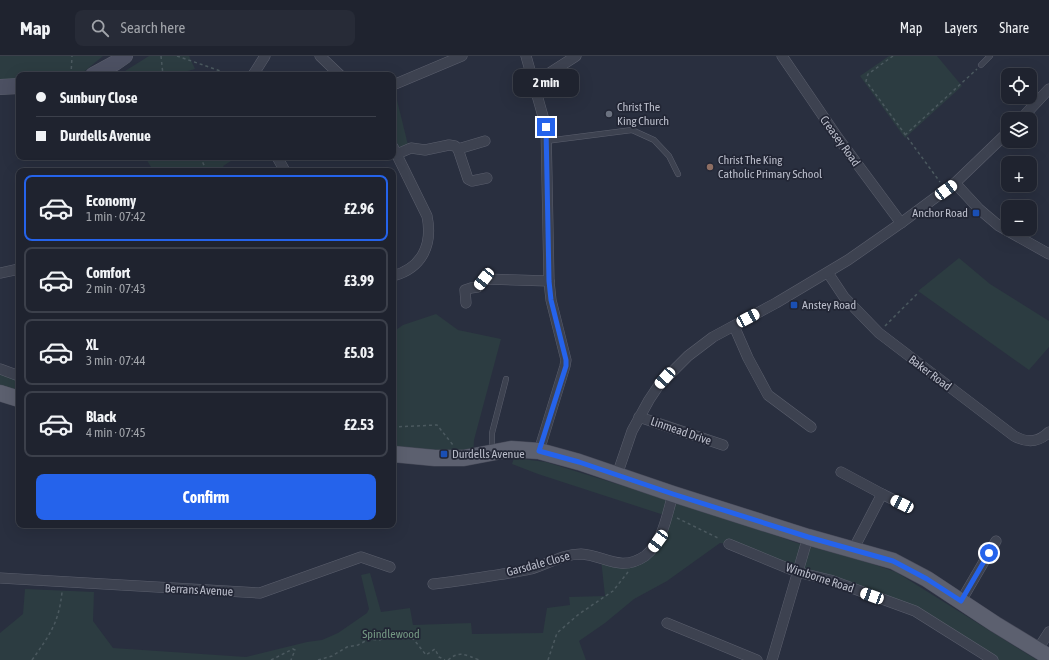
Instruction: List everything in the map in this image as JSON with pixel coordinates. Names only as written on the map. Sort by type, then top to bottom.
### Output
[{"type":"main road","points":[[0,393],[16,398]]},
{"type":"main road","points":[[396,454],[435,458],[464,458],[511,449],[539,451],[579,462],[808,537],[893,561],[927,579],[995,624],[1044,653]]},
{"type":"street","points":[[98,72],[125,56]]},
{"type":"street","points":[[254,72],[265,56]]},
{"type":"street","points":[[320,56],[337,72]]},
{"type":"street","points":[[396,84],[462,56]]},
{"type":"street","points":[[526,56],[546,127],[549,281],[551,300],[566,360],[566,366],[539,451]]},
{"type":"street","points":[[534,83],[576,56]]},
{"type":"street","name":"Creasey Road","points":[[782,56],[838,138],[901,223]]},
{"type":"street","points":[[0,87],[16,86]]},
{"type":"street","points":[[1028,112],[1049,89]]},
{"type":"street","points":[[617,475],[632,431],[639,417],[659,385],[688,356],[714,337],[828,273],[901,223],[955,183],[1001,139]]},
{"type":"street","points":[[458,149],[485,141]]},
{"type":"street","points":[[396,151],[411,148],[425,150],[449,145],[455,146],[458,149],[468,179],[472,181],[487,178]]},
{"type":"street","points":[[396,153],[427,216],[429,232],[421,259],[412,268],[402,274],[396,275]]},
{"type":"street","points":[[955,183],[979,210],[999,226],[1049,254]]},
{"type":"street","points":[[0,274],[16,270]]},
{"type":"street","name":"Baker Road","points":[[828,273],[844,297],[879,333],[1014,436],[1032,442],[1042,438],[1049,432]]},
{"type":"street","points":[[466,303],[465,290],[478,287],[484,279],[549,281]]},
{"type":"street","points":[[734,326],[748,358],[768,395],[811,427]]},
{"type":"street","points":[[0,369],[16,375]]},
{"type":"street","name":"Linmead Drive","points":[[639,417],[723,445]]},
{"type":"street","points":[[841,472],[902,504]]},
{"type":"street","name":"Garsdale Close","points":[[433,584],[531,569],[570,555],[582,554],[612,562],[623,563],[633,561],[652,549],[658,541],[673,494]]},
{"type":"street","points":[[853,550],[882,494]]},
{"type":"street","points":[[772,660],[808,537]]},
{"type":"street","points":[[961,601],[996,541]]},
{"type":"street","name":"Wimborne Road","points":[[729,544],[797,572],[830,580],[915,611],[993,660]]},
{"type":"street","name":"Berrans Avenue","points":[[0,578],[260,593],[361,557],[390,566]]},
{"type":"street","points":[[667,623],[758,660]]},
{"type":"street","points":[[1044,653],[1049,632]]},
{"type":"lane","points":[[981,65],[990,56]]},
{"type":"lane","points":[[546,141],[632,130],[654,140],[669,156],[678,174]]},
{"type":"lane","points":[[492,452],[492,433],[506,379]]},
{"type":"path","points":[[71,72],[72,56]]},
{"type":"path","points":[[161,56],[163,72]]},
{"type":"path","points":[[177,56],[223,72]]},
{"type":"path","points":[[893,56],[868,74],[866,81],[946,190]]},
{"type":"path","points":[[905,135],[981,65]]},
{"type":"path","points":[[879,333],[919,292]]},
{"type":"path","points":[[396,426],[437,425],[464,458]]},
{"type":"path","points":[[667,513],[729,544]]},
{"type":"path","points":[[548,660],[558,633],[580,614],[613,591],[639,558]]},
{"type":"path","points":[[32,660],[47,639],[57,621],[62,592]]},
{"type":"path","points":[[318,660],[358,645],[369,638],[380,640],[389,634],[400,632],[409,635],[426,655],[435,649],[439,657],[444,660]]},
{"type":"path","points":[[271,660],[292,649],[295,650],[291,660]]},
{"type":"path","points":[[448,660],[455,654],[466,654],[478,660]]},
{"type":"green space","points":[[0,56],[103,56],[84,72],[16,72],[16,85],[0,87]]},
{"type":"green space","points":[[149,56],[189,56],[195,69],[184,72],[123,72]]},
{"type":"green space","points":[[889,56],[937,56],[962,86],[905,138],[860,76]]},
{"type":"green space","points":[[396,96],[408,145],[400,148],[396,141]]},
{"type":"green space","points":[[147,160],[231,161],[223,166],[224,168],[149,168],[151,167]]},
{"type":"green space","points":[[959,258],[990,284],[1049,321],[1049,347],[1029,370],[918,291]]},
{"type":"green space","points":[[436,314],[458,330],[501,339],[474,440],[473,457],[396,454],[396,330],[403,325]]},
{"type":"green space","points":[[0,369],[16,375],[16,398],[0,393]]},
{"type":"green space","name":"Spindlewood","points":[[514,458],[546,462],[730,519],[797,543],[864,561],[896,572],[1037,660],[993,660],[915,611],[729,544],[720,543],[667,581],[634,599],[605,623],[579,641],[586,660],[0,660],[0,633],[23,614],[25,589],[94,592],[93,621],[113,648],[246,657],[307,642],[322,640],[338,633],[367,613],[369,609],[361,575],[370,573],[381,612],[410,608],[413,625],[471,623],[472,634],[543,633],[547,608],[570,605],[569,597],[605,596],[601,559],[611,562],[644,556],[667,516],[538,474],[512,464]]},
{"type":"place","name":"Christ The King Church","points":[[609,114]]},
{"type":"place","name":"Christ The King Catholic Primary School","points":[[710,167]]},
{"type":"place","name":"Anchor Road","points":[[976,213]]},
{"type":"place","name":"Anstey Road","points":[[794,305]]},
{"type":"place","name":"Durdells Avenue","points":[[444,454]]},
{"type":"route","points":[[546,127],[549,281],[551,300],[566,360],[566,366],[539,451],[579,462],[808,537],[893,561],[927,579],[961,601],[989,553]]}]
